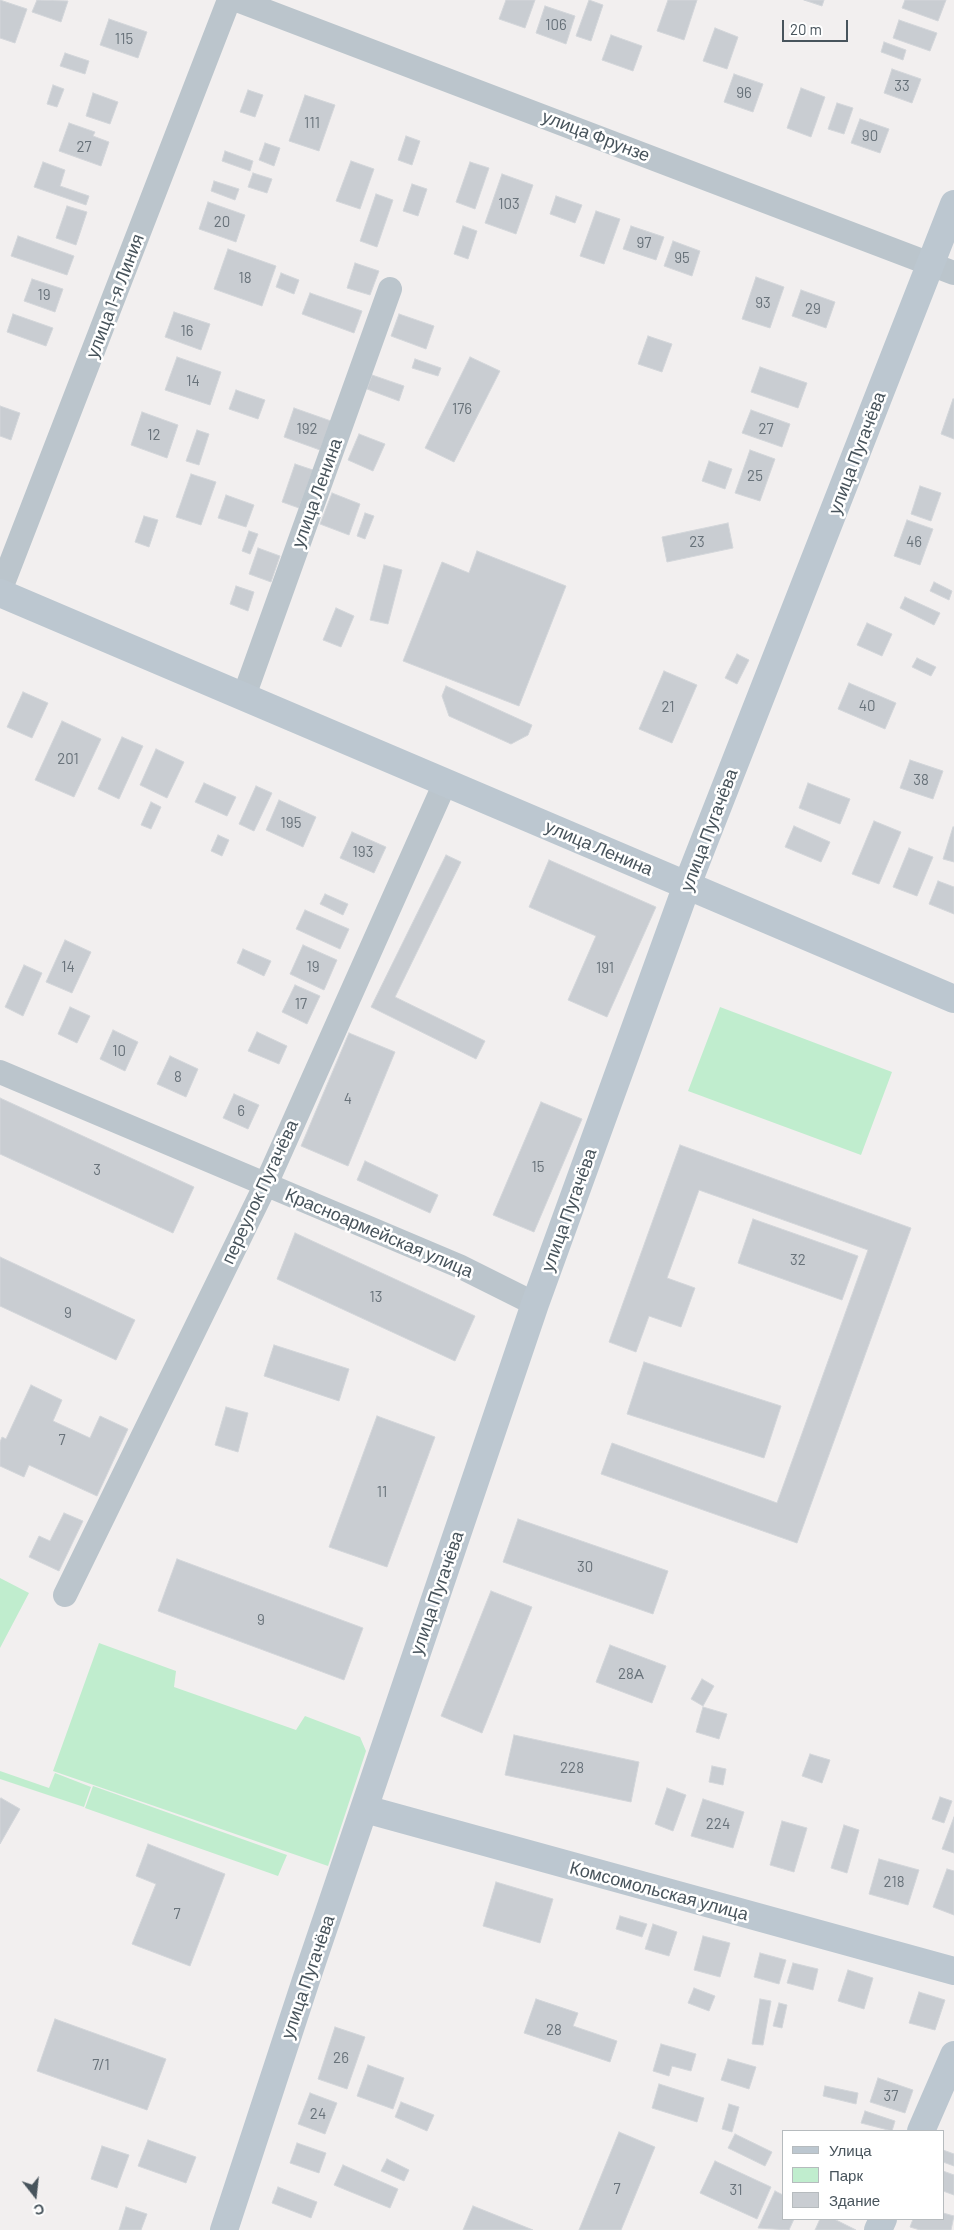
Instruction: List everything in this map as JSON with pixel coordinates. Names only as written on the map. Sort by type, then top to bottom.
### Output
[{"type":"main road","name":"улица Пугачёва","points":[[224,2230],[535,1304],[687,885],[942,268],[954,204]]},
{"type":"main road","name":"улица Ленина","points":[[0,592],[954,999]]},
{"type":"main road","name":"Комсомольская улица","points":[[365,1809],[954,1971]]},
{"type":"main road","points":[[921,2130],[954,2055]]},
{"type":"street","name":"улица 1-я Линия","points":[[0,592],[229,0]]},
{"type":"street","name":"улица Фрунзе","points":[[237,0],[942,268]]},
{"type":"street","name":"улица Ленина","points":[[244,696],[390,289]]},
{"type":"street","name":"переулок Пугачёва","points":[[65,1595],[266,1184],[445,783]]},
{"type":"street","name":"Красноармейская улица","points":[[0,1072],[459,1266],[535,1304]]},
{"type":"green space","points":[[720,1007],[892,1072],[861,1155],[688,1091]]},
{"type":"green space","points":[[0,1578],[29,1593],[0,1648]]},
{"type":"green space","points":[[99,1643],[176,1671],[174,1687],[296,1730],[305,1716],[360,1737],[366,1751],[328,1866],[53,1771]]},
{"type":"green space","points":[[0,1771],[49,1788],[55,1773],[91,1787],[84,1807],[0,1779]]},
{"type":"green space","points":[[93,1786],[287,1855],[278,1876],[85,1808]]},
{"type":"building","points":[[0,0],[27,9],[15,43],[0,38]]},
{"type":"building","points":[[37,0],[68,1],[61,22],[32,12]]},
{"type":"building","points":[[506,0],[535,0],[525,28],[499,19]]},
{"type":"building","points":[[589,0],[603,5],[591,41],[576,36]]},
{"type":"building","points":[[668,0],[697,0],[684,40],[657,31]]},
{"type":"building","points":[[804,0],[824,0],[822,6]]},
{"type":"building","points":[[905,0],[946,0],[938,21],[902,8]]},
{"type":"building","points":[[545,6],[575,16],[566,44],[536,33]]},
{"type":"building","points":[[109,19],[147,32],[138,58],[100,45]]},
{"type":"building","points":[[899,20],[937,33],[930,51],[893,38]]},
{"type":"building","points":[[715,28],[738,37],[727,69],[703,61]]},
{"type":"building","points":[[611,35],[642,46],[633,71],[602,60]]},
{"type":"building","points":[[884,42],[906,50],[903,60],[881,52]]},
{"type":"building","points":[[65,53],[89,61],[85,74],[60,66]]},
{"type":"building","points":[[892,69],[921,79],[912,103],[884,93]]},
{"type":"building","points":[[734,74],[763,84],[753,112],[724,102]]},
{"type":"building","points":[[53,85],[64,89],[57,107],[47,104]]},
{"type":"building","points":[[801,88],[825,97],[811,137],[787,128]]},
{"type":"building","points":[[248,90],[263,95],[255,117],[240,112]]},
{"type":"building","points":[[93,93],[118,102],[110,124],[86,116]]},
{"type":"building","points":[[305,95],[335,105],[319,151],[289,141]]},
{"type":"building","points":[[837,103],[853,108],[844,134],[828,129]]},
{"type":"building","points":[[860,119],[889,129],[880,153],[851,143]]},
{"type":"building","points":[[69,123],[95,132],[93,136],[109,142],[101,166],[59,151]]},
{"type":"building","points":[[406,136],[420,141],[412,165],[398,160]]},
{"type":"building","points":[[265,143],[280,148],[274,166],[259,160]]},
{"type":"building","points":[[225,151],[253,161],[250,171],[222,161]]},
{"type":"building","points":[[351,161],[374,169],[360,209],[336,201]]},
{"type":"building","points":[[43,162],[65,170],[60,186],[89,196],[86,205],[34,187]]},
{"type":"building","points":[[470,162],[489,168],[475,209],[456,202]]},
{"type":"building","points":[[253,173],[272,179],[267,193],[248,187]]},
{"type":"building","points":[[502,174],[533,185],[516,234],[485,223]]},
{"type":"building","points":[[214,181],[239,189],[235,200],[211,191]]},
{"type":"building","points":[[412,184],[427,189],[418,216],[403,211]]},
{"type":"building","points":[[376,194],[393,200],[377,247],[360,241]]},
{"type":"building","points":[[556,196],[582,205],[575,223],[550,214]]},
{"type":"building","points":[[208,202],[245,215],[236,242],[199,229]]},
{"type":"building","points":[[67,206],[87,212],[76,245],[56,238]]},
{"type":"building","points":[[596,211],[620,219],[604,264],[580,256]]},
{"type":"building","points":[[463,226],[477,231],[468,259],[454,254]]},
{"type":"building","points":[[631,226],[664,237],[656,260],[623,249]]},
{"type":"building","points":[[18,236],[74,256],[67,275],[11,256]]},
{"type":"building","points":[[673,241],[700,251],[692,276],[664,266]]},
{"type":"building","points":[[228,249],[276,266],[262,306],[214,289]]},
{"type":"building","points":[[355,263],[379,271],[370,295],[347,288]]},
{"type":"building","points":[[281,273],[299,280],[294,294],[276,287]]},
{"type":"building","points":[[756,277],[784,287],[770,328],[742,319]]},
{"type":"building","points":[[32,279],[63,289],[55,312],[24,301]]},
{"type":"building","points":[[801,290],[835,302],[826,328],[792,316]]},
{"type":"building","points":[[310,293],[362,311],[354,333],[302,314]]},
{"type":"building","points":[[174,312],[210,324],[201,350],[165,337]]},
{"type":"building","points":[[13,314],[53,328],[46,346],[7,332]]},
{"type":"building","points":[[399,314],[434,326],[426,349],[391,336]]},
{"type":"building","points":[[648,336],[672,344],[662,372],[638,364]]},
{"type":"building","points":[[177,357],[221,372],[210,405],[165,390]]},
{"type":"building","points":[[470,357],[500,371],[454,462],[425,448]]},
{"type":"building","points":[[415,359],[441,368],[438,376],[412,368]]},
{"type":"building","points":[[760,367],[807,383],[798,408],[751,392]]},
{"type":"building","points":[[372,375],[404,386],[399,401],[367,389]]},
{"type":"building","points":[[236,390],[265,400],[258,419],[229,409]]},
{"type":"building","points":[[954,399],[954,439],[941,434]]},
{"type":"building","points":[[0,406],[20,413],[11,440],[0,436]]},
{"type":"building","points":[[294,408],[331,421],[320,450],[284,437]]},
{"type":"building","points":[[751,410],[790,424],[782,447],[742,433]]},
{"type":"building","points":[[142,412],[178,425],[167,458],[131,445]]},
{"type":"building","points":[[197,430],[209,434],[199,465],[186,461]]},
{"type":"building","points":[[359,434],[385,444],[373,471],[348,460]]},
{"type":"building","points":[[750,450],[775,459],[760,501],[735,493]]},
{"type":"building","points":[[709,461],[732,469],[725,489],[702,481]]},
{"type":"building","points":[[295,464],[313,470],[299,508],[282,502]]},
{"type":"building","points":[[191,474],[216,482],[201,525],[176,517]]},
{"type":"building","points":[[920,486],[941,493],[931,521],[911,514]]},
{"type":"building","points":[[332,493],[360,504],[349,535],[320,524]]},
{"type":"building","points":[[226,495],[254,505],[246,527],[218,518]]},
{"type":"building","points":[[365,513],[374,516],[365,539],[357,536]]},
{"type":"building","points":[[144,516],[158,520],[149,547],[135,542]]},
{"type":"building","points":[[907,520],[933,529],[920,565],[894,556]]},
{"type":"building","points":[[728,523],[733,548],[667,562],[662,537]]},
{"type":"building","points":[[249,531],[258,534],[250,554],[242,551]]},
{"type":"building","points":[[258,548],[280,556],[271,582],[249,574]]},
{"type":"building","points":[[477,551],[566,586],[519,706],[403,661],[442,562],[469,573]]},
{"type":"building","points":[[384,565],[402,570],[388,624],[370,620]]},
{"type":"building","points":[[934,582],[952,591],[949,600],[930,591]]},
{"type":"building","points":[[236,586],[254,592],[248,611],[230,604]]},
{"type":"building","points":[[905,597],[940,613],[934,625],[900,608]]},
{"type":"building","points":[[336,608],[354,616],[341,647],[323,640]]},
{"type":"building","points":[[867,623],[892,634],[882,656],[857,645]]},
{"type":"building","points":[[737,654],[749,660],[737,684],[725,678]]},
{"type":"building","points":[[917,658],[936,667],[931,676],[912,667]]},
{"type":"building","points":[[664,671],[697,685],[672,743],[639,729]]},
{"type":"building","points":[[849,683],[896,703],[885,729],[838,709]]},
{"type":"building","points":[[446,686],[532,725],[528,735],[511,744],[449,716],[442,696]]},
{"type":"building","points":[[23,692],[48,703],[32,738],[7,727]]},
{"type":"building","points":[[62,721],[101,739],[74,797],[35,780]]},
{"type":"building","points":[[122,737],[143,746],[119,799],[98,789]]},
{"type":"building","points":[[156,749],[184,762],[167,798],[140,785]]},
{"type":"building","points":[[910,760],[943,771],[933,799],[900,788]]},
{"type":"building","points":[[204,783],[236,797],[227,816],[195,802]]},
{"type":"building","points":[[808,783],[850,799],[840,824],[799,808]]},
{"type":"building","points":[[256,786],[272,793],[254,831],[239,824]]},
{"type":"building","points":[[279,800],[316,817],[303,847],[266,830]]},
{"type":"building","points":[[151,802],[161,807],[151,829],[141,825]]},
{"type":"building","points":[[874,821],[901,832],[879,884],[852,874]]},
{"type":"building","points":[[794,826],[830,842],[821,862],[785,847]]},
{"type":"building","points":[[954,827],[954,862],[943,859]]},
{"type":"building","points":[[352,832],[386,847],[374,873],[340,858]]},
{"type":"building","points":[[218,835],[229,840],[222,856],[211,851]]},
{"type":"building","points":[[909,848],[933,857],[917,896],[893,887]]},
{"type":"building","points":[[446,855],[461,862],[395,997],[485,1041],[476,1059],[371,1007]]},
{"type":"building","points":[[549,860],[656,907],[607,1017],[568,1000],[596,936],[529,907]]},
{"type":"building","points":[[938,881],[954,887],[954,914],[929,904]]},
{"type":"building","points":[[325,894],[348,904],[343,915],[320,904]]},
{"type":"building","points":[[305,910],[349,929],[340,949],[296,929]]},
{"type":"building","points":[[65,940],[91,952],[72,993],[46,982]]},
{"type":"building","points":[[303,945],[337,960],[324,990],[290,974]]},
{"type":"building","points":[[243,949],[271,961],[264,976],[237,963]]},
{"type":"building","points":[[24,965],[42,973],[23,1016],[5,1007]]},
{"type":"building","points":[[295,985],[320,996],[307,1024],[282,1012]]},
{"type":"building","points":[[70,1007],[90,1016],[77,1043],[58,1034]]},
{"type":"building","points":[[113,1030],[138,1042],[125,1071],[100,1059]]},
{"type":"building","points":[[257,1032],[287,1046],[279,1064],[248,1051]]},
{"type":"building","points":[[349,1033],[395,1052],[348,1166],[301,1146]]},
{"type":"building","points":[[170,1056],[198,1069],[186,1097],[157,1084]]},
{"type":"building","points":[[234,1094],[259,1105],[248,1129],[223,1118]]},
{"type":"building","points":[[0,1098],[194,1187],[173,1233],[0,1154]]},
{"type":"building","points":[[541,1102],[582,1119],[534,1232],[493,1215]]},
{"type":"building","points":[[680,1145],[911,1228],[797,1543],[601,1474],[612,1443],[777,1503],[868,1250],[699,1190],[667,1278],[695,1288],[681,1327],[649,1316],[636,1352],[609,1342]]},
{"type":"building","points":[[365,1161],[438,1195],[430,1213],[357,1180]]},
{"type":"building","points":[[753,1219],[858,1256],[842,1300],[738,1263]]},
{"type":"building","points":[[295,1233],[475,1316],[455,1361],[277,1279]]},
{"type":"building","points":[[0,1257],[135,1320],[116,1360],[0,1306]]},
{"type":"building","points":[[274,1345],[349,1369],[339,1401],[264,1376]]},
{"type":"building","points":[[644,1362],[781,1406],[764,1458],[627,1414]]},
{"type":"building","points":[[31,1385],[62,1400],[53,1421],[90,1438],[100,1416],[128,1429],[97,1496],[29,1465],[24,1477],[0,1466],[0,1442],[2,1437],[6,1439]]},
{"type":"building","points":[[226,1407],[248,1413],[238,1452],[215,1445]]},
{"type":"building","points":[[377,1416],[435,1437],[387,1567],[329,1547]]},
{"type":"building","points":[[64,1513],[83,1521],[59,1571],[29,1557],[39,1536],[50,1541]]},
{"type":"building","points":[[518,1519],[668,1571],[653,1614],[503,1562]]},
{"type":"building","points":[[177,1559],[363,1628],[344,1680],[158,1611]]},
{"type":"building","points":[[491,1591],[532,1607],[482,1733],[441,1716]]},
{"type":"building","points":[[610,1645],[666,1666],[652,1703],[596,1682]]},
{"type":"building","points":[[702,1679],[714,1686],[703,1706],[691,1699]]},
{"type":"building","points":[[703,1707],[727,1714],[719,1739],[696,1732]]},
{"type":"building","points":[[514,1735],[639,1762],[631,1802],[505,1775]]},
{"type":"building","points":[[810,1754],[830,1760],[822,1783],[802,1776]]},
{"type":"building","points":[[712,1766],[726,1769],[723,1785],[709,1782]]},
{"type":"building","points":[[667,1788],[686,1795],[673,1831],[655,1824]]},
{"type":"building","points":[[940,1797],[952,1801],[944,1823],[932,1819]]},
{"type":"building","points":[[0,1799],[20,1809],[0,1844]]},
{"type":"building","points":[[703,1799],[744,1812],[733,1848],[691,1836]]},
{"type":"building","points":[[954,1817],[954,1853],[942,1849]]},
{"type":"building","points":[[782,1821],[807,1828],[794,1872],[770,1865]]},
{"type":"building","points":[[844,1825],[859,1830],[847,1873],[831,1868]]},
{"type":"building","points":[[148,1844],[225,1874],[190,1966],[132,1944],[156,1884],[136,1876]]},
{"type":"building","points":[[879,1859],[919,1870],[908,1905],[869,1894]]},
{"type":"building","points":[[947,1869],[954,1871],[954,1915],[933,1907]]},
{"type":"building","points":[[496,1882],[553,1899],[540,1943],[483,1926]]},
{"type":"building","points":[[620,1916],[647,1924],[642,1937],[616,1929]]},
{"type":"building","points":[[653,1924],[677,1932],[669,1956],[645,1949]]},
{"type":"building","points":[[703,1936],[730,1943],[720,1977],[694,1970]]},
{"type":"building","points":[[760,1953],[786,1960],[779,1984],[754,1977]]},
{"type":"building","points":[[793,1963],[818,1969],[813,1990],[787,1983]]},
{"type":"building","points":[[848,1970],[873,1978],[864,2009],[838,2001]]},
{"type":"building","points":[[694,1988],[715,1996],[709,2011],[688,2003]]},
{"type":"building","points":[[919,1992],[945,2000],[935,2030],[909,2023]]},
{"type":"building","points":[[536,1999],[578,2013],[573,2026],[617,2041],[610,2062],[524,2033]]},
{"type":"building","points":[[760,1999],[771,2001],[763,2045],[752,2044]]},
{"type":"building","points":[[779,2003],[787,2005],[782,2028],[773,2026]]},
{"type":"building","points":[[55,2019],[166,2059],[147,2110],[37,2071]]},
{"type":"building","points":[[335,2027],[365,2037],[347,2089],[318,2079]]},
{"type":"building","points":[[661,2044],[696,2054],[691,2071],[672,2066],[669,2076],[653,2071]]},
{"type":"building","points":[[728,2059],[756,2067],[749,2089],[721,2080]]},
{"type":"building","points":[[368,2065],[404,2078],[393,2109],[357,2096]]},
{"type":"building","points":[[878,2078],[913,2090],[905,2113],[870,2102]]},
{"type":"building","points":[[659,2084],[704,2098],[697,2122],[652,2108]]},
{"type":"building","points":[[825,2086],[858,2093],[856,2104],[823,2096]]},
{"type":"building","points":[[310,2093],[337,2103],[325,2134],[298,2124]]},
{"type":"building","points":[[401,2102],[434,2115],[427,2131],[395,2117]]},
{"type":"building","points":[[729,2104],[739,2107],[732,2132],[722,2129]]},
{"type":"building","points":[[865,2111],[895,2121],[892,2130],[861,2123]]},
{"type":"building","points":[[619,2132],[655,2147],[621,2230],[579,2230]]},
{"type":"building","points":[[735,2134],[772,2152],[765,2166],[728,2148]]},
{"type":"building","points":[[148,2140],[196,2157],[186,2183],[138,2166]]},
{"type":"building","points":[[297,2143],[326,2153],[319,2173],[290,2163]]},
{"type":"building","points":[[102,2146],[129,2155],[117,2188],[91,2179]]},
{"type":"building","points":[[944,2150],[954,2154],[954,2166],[944,2162]]},
{"type":"building","points":[[387,2159],[409,2170],[404,2181],[381,2171]]},
{"type":"building","points":[[715,2161],[771,2187],[757,2219],[700,2193]]},
{"type":"building","points":[[343,2165],[398,2189],[390,2208],[334,2185]]},
{"type":"building","points":[[944,2171],[954,2175],[954,2195],[944,2191]]},
{"type":"building","points":[[278,2187],[317,2202],[311,2218],[272,2203]]},
{"type":"building","points":[[775,2191],[782,2194],[782,2220],[794,2220],[789,2230],[758,2228]]},
{"type":"building","points":[[473,2206],[533,2230],[463,2230]]},
{"type":"building","points":[[126,2207],[147,2214],[141,2230],[119,2230]]},
{"type":"building","points":[[944,2213],[954,2216],[951,2230],[920,2230],[910,2227],[913,2220],[944,2220]]},
{"type":"building","points":[[820,2220],[836,2220],[856,2230],[815,2230]]}]
